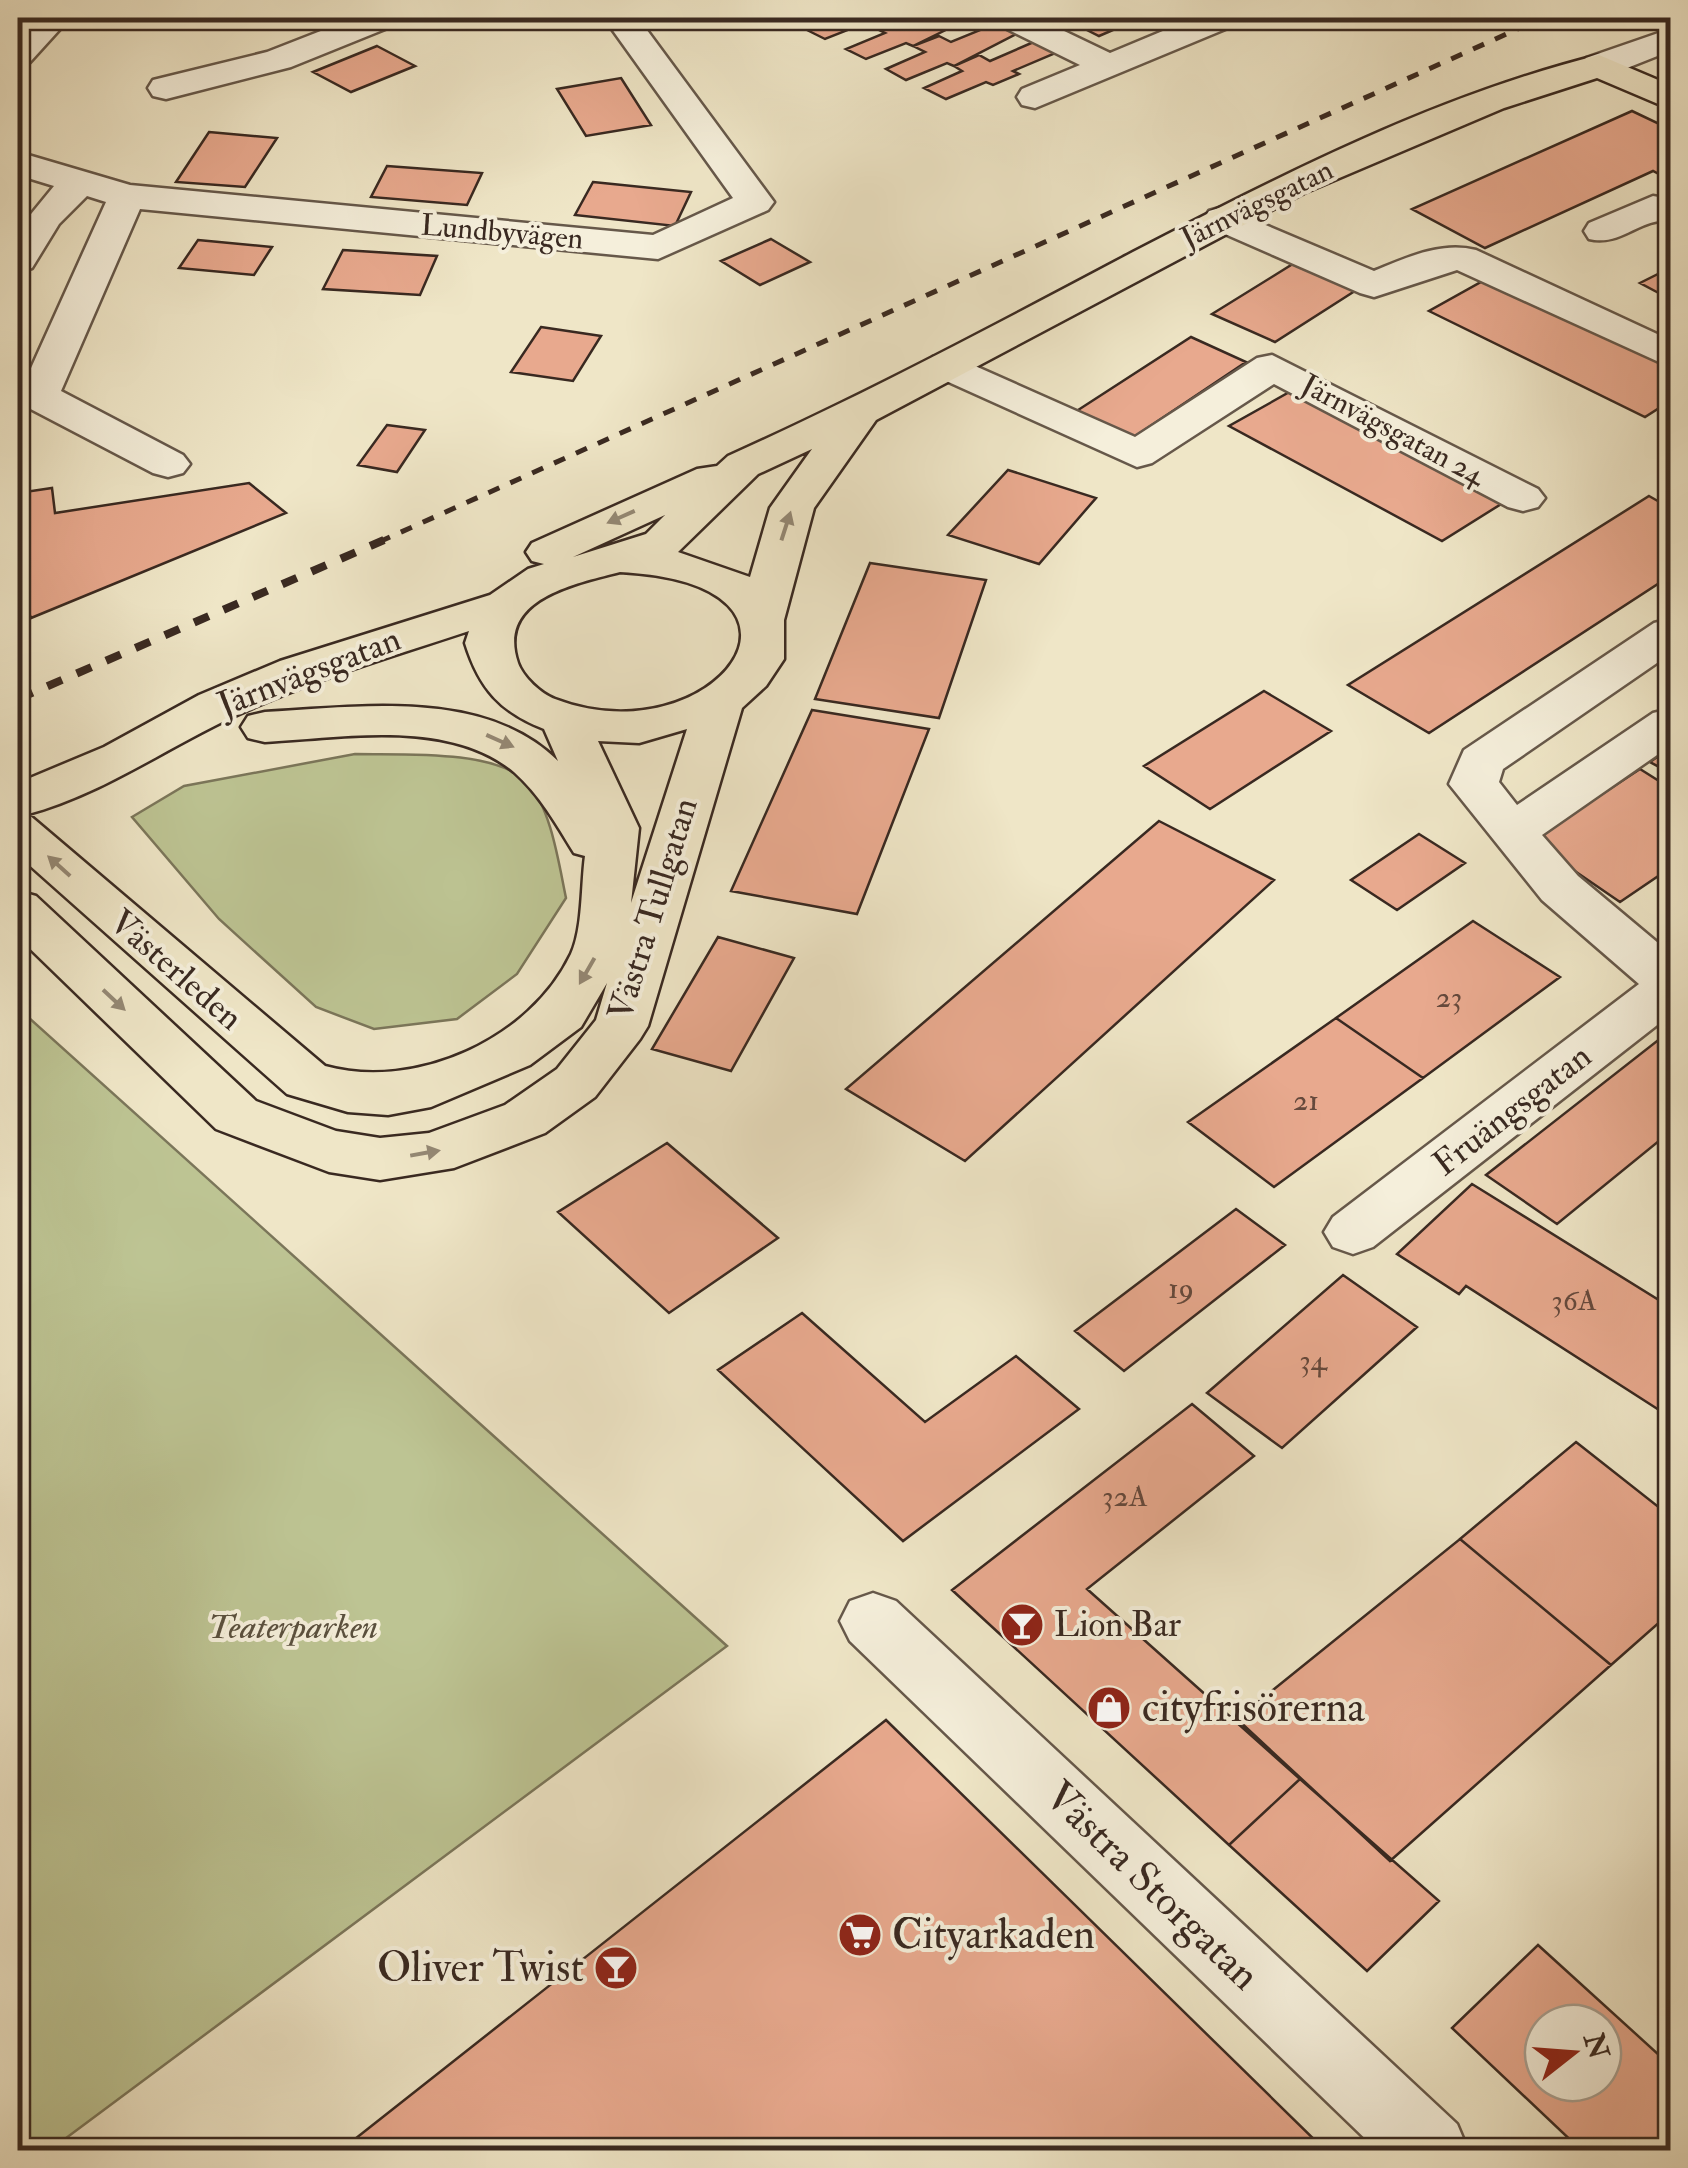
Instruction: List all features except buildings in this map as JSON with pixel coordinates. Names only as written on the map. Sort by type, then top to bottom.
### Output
[{"type":"main road","points":[[1599,66],[1670,98]]},
{"type":"main road","name":"Järnvägsgatan","points":[[620,559],[662,543],[743,465],[862,411],[1223,219],[1291,185],[1492,100],[1599,66]]},
{"type":"main road","name":"Järnvägsgatan","points":[[761,620],[792,508],[862,411]]},
{"type":"main road","points":[[408,634],[469,590],[623,516],[743,465]]},
{"type":"main road","points":[[512,697],[494,675],[486,652],[490,628],[504,605],[553,573],[620,559],[658,560],[709,574],[748,598],[761,620]]},
{"type":"main road","name":"Järnvägsgatan","points":[[18,801],[121,758],[216,706],[280,678],[504,605]]},
{"type":"main road","name":"Västra Tullgatan","points":[[512,697],[565,722],[605,728],[647,726],[687,717],[720,702],[750,677],[763,649],[761,620]]},
{"type":"main road","name":"Järnvägsgatan","points":[[121,758],[266,727],[346,705],[400,698],[512,697]]},
{"type":"main road","name":"Västra Tullgatan","points":[[329,1151],[380,1159],[434,1152],[525,1119],[576,1082],[621,1026],[678,828],[720,702]]},
{"type":"main road","points":[[266,727],[416,721],[473,729],[513,746],[551,777],[580,816],[610,878]]},
{"type":"main road","name":"Västra Tullgatan","points":[[348,1092],[388,1095],[432,1087],[511,1050],[562,1014],[598,951],[614,828],[565,722]]},
{"type":"main road","name":"Västerleden","points":[[18,828],[283,1064],[306,1080],[348,1092]]},
{"type":"main road","name":"Västerleden","points":[[30,920],[236,1115],[329,1151]]},
{"type":"street","points":[[18,55],[53,18]]},
{"type":"street","points":[[166,88],[279,60],[383,18]]},
{"type":"street","name":"Lundbyvägen","points":[[18,163],[127,196],[658,247],[754,202],[621,18]]},
{"type":"street","points":[[1012,18],[1109,66]]},
{"type":"street","points":[[1035,96],[1223,18]]},
{"type":"street","name":"Järnvägsgatan","points":[[1599,66],[1670,39]]},
{"type":"street","points":[[18,260],[44,218],[80,182]]},
{"type":"street","points":[[127,196],[38,396],[168,464]]},
{"type":"street","points":[[1603,231],[1653,208],[1670,210]]},
{"type":"street","points":[[1223,219],[1374,285],[1428,263],[1462,258],[1670,356]]},
{"type":"street","name":"Järnvägsgatan 24","points":[[948,366],[1136,454],[1272,367],[1523,498]]},
{"type":"street","points":[[1670,633],[1481,762],[1474,784],[1560,888],[1670,984]]},
{"type":"street","points":[[1512,832],[1670,724]]},
{"type":"street","name":"Fruängsgatan","points":[[1353,1232],[1670,984]]},
{"type":"street","name":"Västra Storgatan","points":[[873,1621],[1430,2150]]},
{"type":"green space","points":[[355,754],[445,756],[493,764],[527,782],[548,821],[566,898],[517,974],[457,1019],[374,1029],[316,1007],[219,919],[132,817],[184,786]]},
{"type":"green space","name":"Teaterparken","points":[[18,1008],[727,1646],[50,2150],[18,2150]]},
{"type":"railway","points":[[379,542],[1542,18]]},
{"type":"railway","points":[[18,699],[384,540]]},
{"type":"place","name":"Lion Bar","points":[[1022,1625]]},
{"type":"place","name":"cityfrisörerna","points":[[1109,1708]]},
{"type":"place","name":"Cityarkaden","points":[[860,1935]]},
{"type":"place","name":"Oliver Twist","points":[[616,1968]]}]
